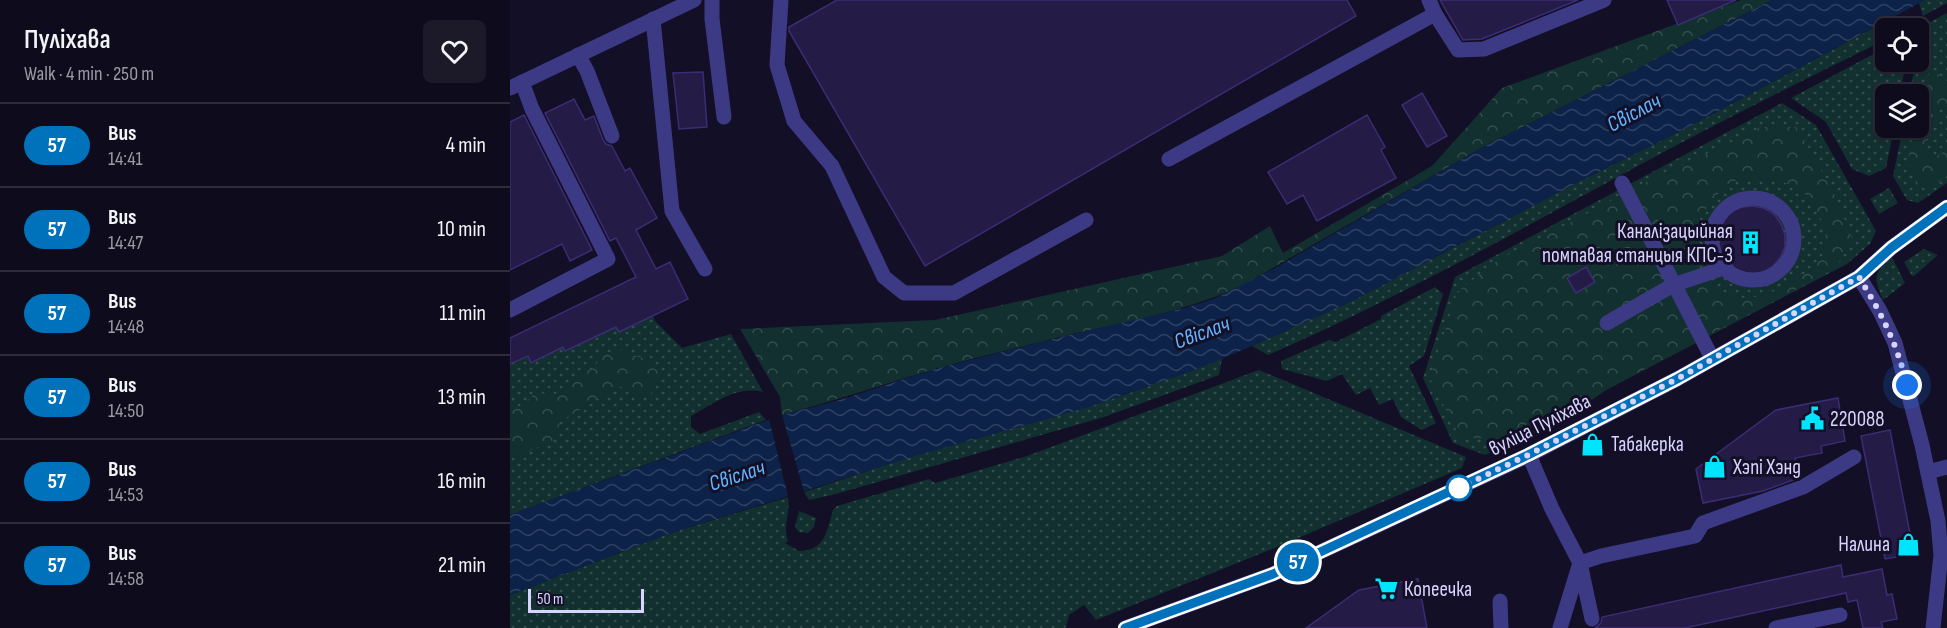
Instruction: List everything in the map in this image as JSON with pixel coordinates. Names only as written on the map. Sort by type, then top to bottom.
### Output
[{"type":"street","points":[[510,310],[608,259],[532,109],[516,85],[694,0]]},
{"type":"street","points":[[712,0],[712,19],[724,117]]},
{"type":"street","points":[[781,0],[777,65],[794,121],[832,166],[884,277],[904,293],[954,293],[1086,220]]},
{"type":"street","points":[[1169,159],[1432,7],[1458,50],[1484,49],[1604,0]]},
{"type":"street","points":[[653,20],[672,211],[705,269]]},
{"type":"street","points":[[578,55],[587,71],[612,136]]},
{"type":"street","points":[[1622,183],[1712,358]]},
{"type":"street","points":[[1753,197],[1767,199],[1779,206],[1788,216],[1794,229],[1793,249],[1784,267],[1773,275],[1748,280],[1735,276],[1724,268],[1716,257],[1712,243],[1713,230],[1718,217],[1727,206],[1753,197]]},
{"type":"street","name":"вуліца Пуліхава","points":[[1125,628],[1273,574],[1528,455],[1677,379],[1859,277],[1891,248],[1947,207]]},
{"type":"street","points":[[1607,323],[1673,285],[1724,268]]},
{"type":"street","points":[[1859,277],[1880,311],[1895,343],[1928,472],[1943,520],[1934,628]]},
{"type":"street","points":[[1528,455],[1552,509],[1580,563],[1592,619]]},
{"type":"street","points":[[1580,563],[1601,556],[1695,536],[1703,523],[1803,487],[1854,457]]},
{"type":"street","points":[[1928,472],[1947,466]]},
{"type":"street","points":[[1560,628],[1580,563]]},
{"type":"street","points":[[1500,601],[1501,628]]},
{"type":"street","points":[[1776,628],[1840,615]]},
{"type":"green space","points":[[1741,0],[1772,0],[1483,147],[1245,284],[1196,304],[948,365],[782,415],[780,397],[740,329],[935,320],[1222,256],[1270,226],[1283,253],[1432,166],[1502,88]]},
{"type":"green space","points":[[1925,0],[1947,0],[1947,3],[1923,16],[1919,3]]},
{"type":"green space","points":[[1947,13],[1947,183],[1918,203],[1907,200],[1893,176],[1901,138],[1929,138],[1929,84],[1911,84],[1914,72],[1929,72],[1929,22]]},
{"type":"green space","points":[[1875,27],[1875,45],[1688,139],[1403,291],[1268,355],[1252,346],[1354,300],[1692,125]]},
{"type":"green space","points":[[1875,53],[1875,72],[1904,72],[1902,84],[1875,84],[1875,138],[1892,138],[1886,168],[1869,176],[1852,169],[1826,122],[1791,98]]},
{"type":"green space","points":[[1929,74],[1938,74],[1947,81],[1947,106],[1942,104],[1938,109],[1937,118],[1929,130],[1929,99],[1932,92],[1926,79]]},
{"type":"green space","points":[[1782,103],[1816,125],[1876,231],[1870,244],[1847,264],[1606,390],[1554,425],[1485,455],[1453,443],[1423,378],[1455,277]]},
{"type":"green space","points":[[1761,127],[1796,127],[1827,181],[1852,238],[1836,268],[1606,390],[1554,425],[1501,438],[1460,438],[1430,378],[1457,292],[1495,262],[1663,173]],"holes":[[[1757,178],[1789,184],[1800,189],[1819,215],[1825,230],[1825,245],[1820,260],[1783,287],[1757,296],[1745,298],[1732,296],[1710,283],[1701,270],[1695,249],[1697,228],[1706,209],[1728,184]]]},
{"type":"green space","points":[[1912,138],[1929,138],[1923,149],[1927,156],[1934,158],[1947,150],[1947,176],[1933,185],[1925,187],[1917,185],[1908,160]]},
{"type":"green space","points":[[1889,188],[1898,203],[1879,214],[1870,199]]},
{"type":"green space","points":[[1924,249],[1938,255],[1912,276],[1904,262]]},
{"type":"green space","points":[[1892,257],[1905,283],[1883,300],[1876,281],[1877,276],[1881,268]]},
{"type":"green space","points":[[1435,287],[1443,294],[1424,356],[1409,366],[1436,423],[1422,430],[1401,417],[1393,399],[1379,405],[1370,388],[1356,395],[1342,374],[1327,381],[1282,369],[1281,361],[1329,340],[1336,342]]},
{"type":"green space","points":[[653,316],[655,321],[682,348],[731,334],[763,392],[744,391],[717,401],[691,416],[691,427],[700,434],[759,412],[766,420],[510,515],[510,364],[528,356],[532,362],[563,347],[566,351],[616,327],[619,332]]},
{"type":"green space","points":[[623,350],[647,359],[663,374],[651,394],[635,395],[619,386],[561,421],[552,442],[510,458],[510,399],[518,408],[536,393],[564,392],[584,370],[592,370],[604,353]]},
{"type":"green space","points":[[1222,358],[1219,375],[1104,417],[832,495],[809,500],[804,492],[903,459],[1110,400]]},
{"type":"green space","points":[[1259,370],[1466,457],[1462,468],[1277,547],[1096,620],[1084,605],[1069,615],[1064,628],[510,628],[510,595],[668,534],[788,497],[786,535],[788,541],[785,543],[799,551],[808,550],[820,544],[833,510],[837,506],[929,479],[935,483],[1024,457]]},
{"type":"green space","points":[[799,511],[816,518],[814,527],[808,533],[799,532],[795,527]]},
{"type":"water","name":"Свіслач","points":[[1772,0],[1925,0],[1891,18],[1875,18],[1875,27],[1692,125],[1354,300],[1195,370],[1086,408],[915,456],[668,534],[510,595],[510,515],[782,415],[843,399],[935,369],[1185,308],[1216,298],[1277,267],[1483,147]]},
{"type":"pier","points":[[782,415],[805,495],[789,500],[769,419]]},
{"type":"building","points":[[837,0],[1347,0],[1356,16],[925,266],[789,31],[789,27]]},
{"type":"building","points":[[1440,0],[1578,0],[1482,39],[1463,40]]},
{"type":"building","points":[[1667,0],[1736,0],[1678,25]]},
{"type":"building","points":[[703,72],[707,127],[679,129],[673,73]]},
{"type":"building","points":[[1422,93],[1447,136],[1427,147],[1402,105]]},
{"type":"building","points":[[574,99],[585,120],[594,116],[603,140],[612,146],[625,171],[630,168],[657,218],[636,230],[656,269],[670,262],[688,299],[619,332],[616,327],[565,351],[563,347],[531,363],[528,356],[510,364],[510,338],[636,277],[616,238],[610,241],[545,113]]},
{"type":"building","points":[[524,115],[592,250],[570,261],[562,244],[510,270],[510,122]]},
{"type":"building","points":[[1367,115],[1385,147],[1381,150],[1396,178],[1317,221],[1303,195],[1287,204],[1268,172]]},
{"type":"building","name":"Каналізацыйная помпавая станцыя КПС-3","points":[[1753,206],[1764,208],[1774,214],[1785,235],[1785,247],[1780,258],[1772,267],[1762,273],[1750,274],[1734,269],[1731,261],[1723,259],[1718,249],[1717,239],[1719,228],[1732,211]]},
{"type":"building","points":[[1586,267],[1595,282],[1576,293],[1567,278]]},
{"type":"building","points":[[1838,398],[1845,441],[1821,446],[1822,453],[1795,458],[1798,478],[1763,491],[1703,503],[1696,469],[1776,410]]},
{"type":"building","points":[[1890,430],[1914,554],[1885,559],[1861,436]]},
{"type":"building","points":[[1841,565],[1843,577],[1882,569],[1887,595],[1892,594],[1897,619],[1881,622],[1883,628],[1863,628],[1857,600],[1848,602],[1846,593],[1685,628],[1595,628],[1601,623],[1602,617]]},
{"type":"building","points":[[1418,579],[1427,628],[1306,628],[1359,590]]},
{"type":"bus line","name":"57","points":[[1125,628],[1273,574],[1473,482],[1677,379],[1859,277],[1891,248],[1947,207]]},
{"type":"place","name":"Каналізацыйная помпавая станцыя КПС-3","points":[[1751,243]]},
{"type":"place","name":"220088","points":[[1812,419]]},
{"type":"place","name":"Табакерка","points":[[1593,444]]},
{"type":"place","name":"Хэпі Хэнд","points":[[1715,467]]},
{"type":"place","name":"Налина","points":[[1908,544]]},
{"type":"place","name":"Копеечка","points":[[1386,589]]},
{"type":"route","points":[[1459,488],[1677,379],[1859,277],[1880,311],[1895,343],[1907,385]]}]
